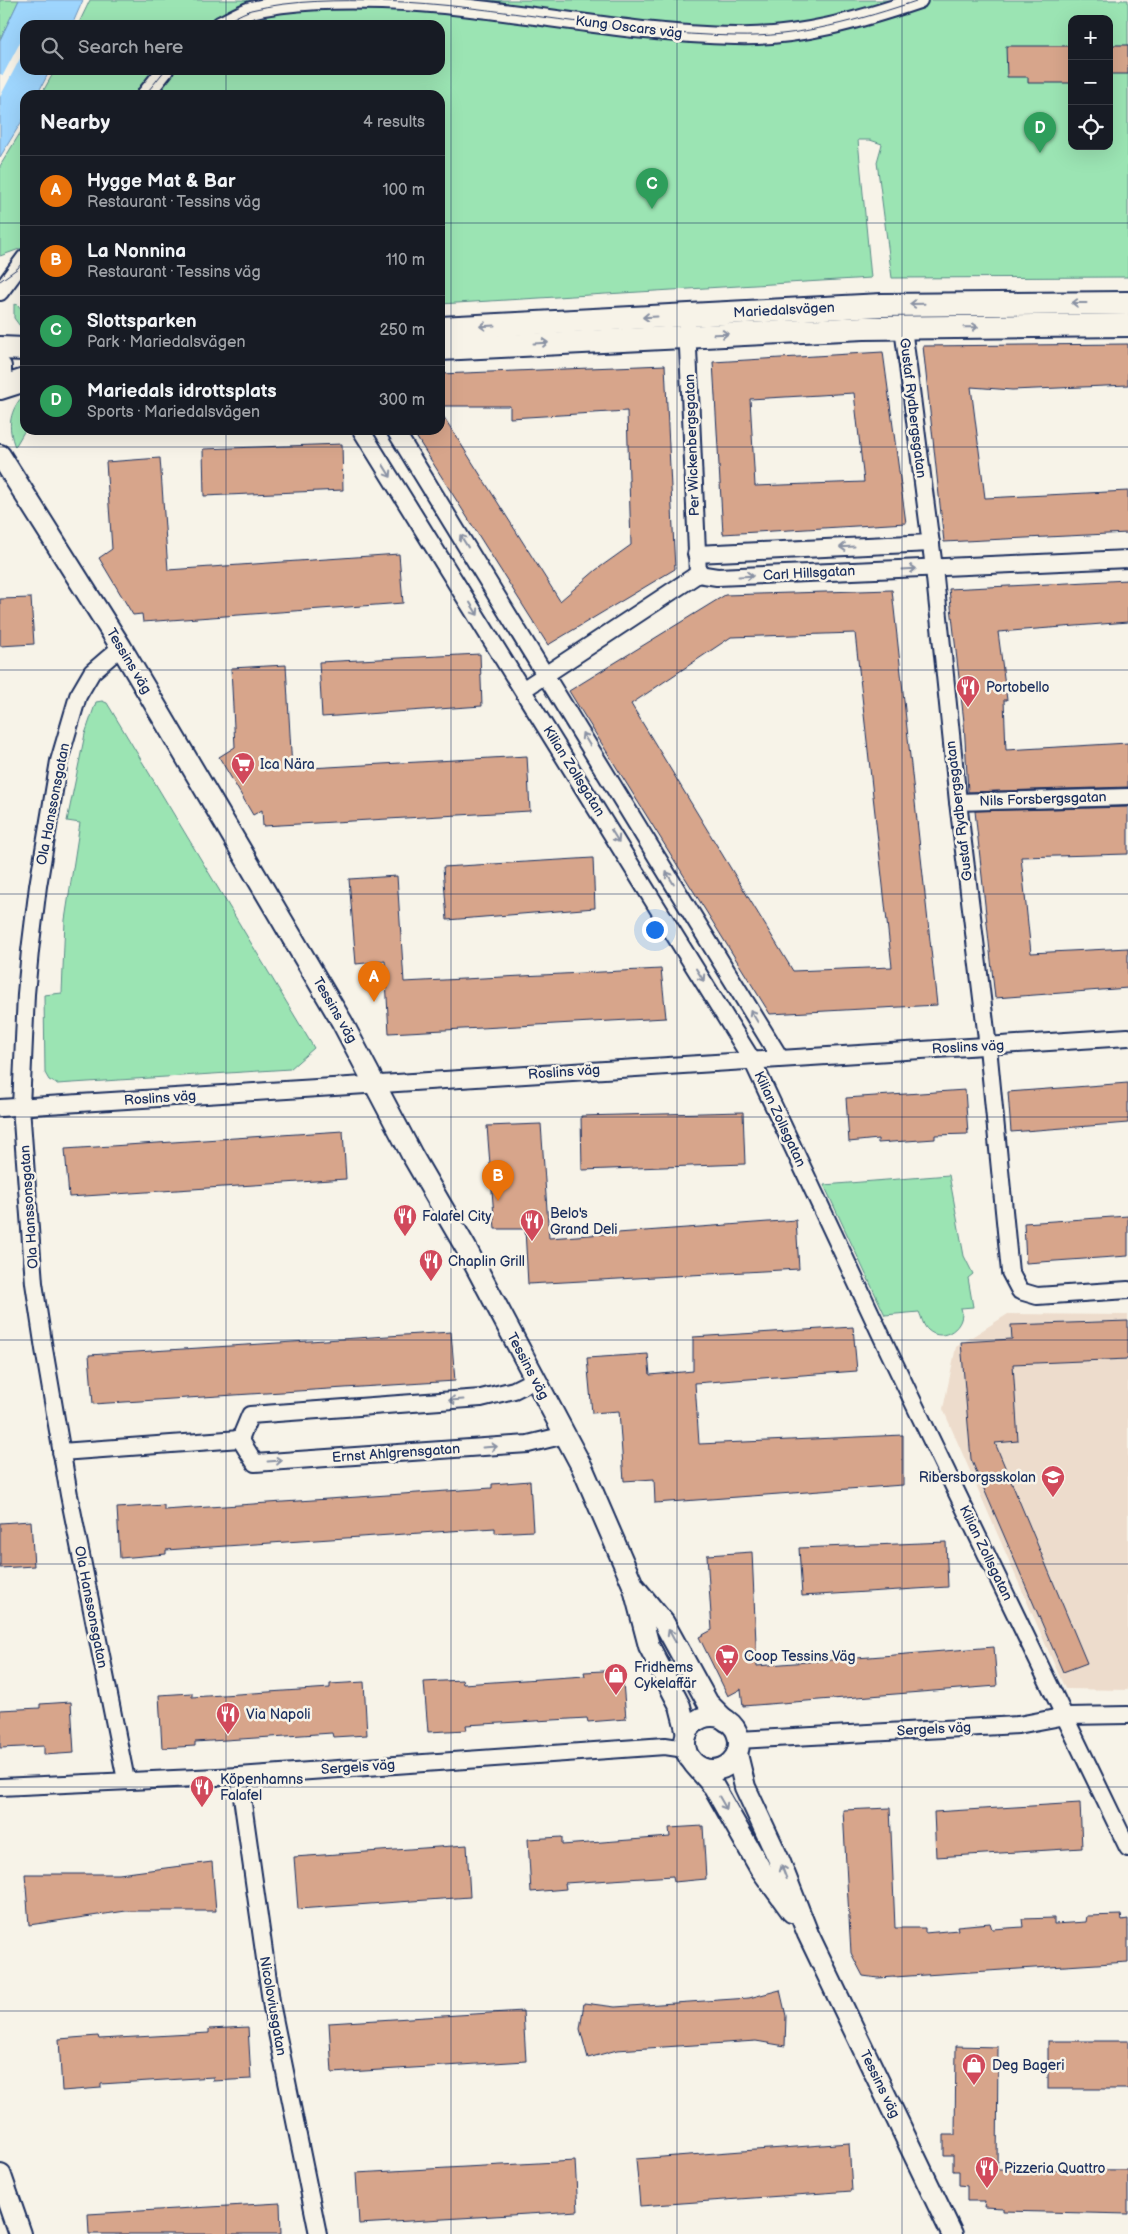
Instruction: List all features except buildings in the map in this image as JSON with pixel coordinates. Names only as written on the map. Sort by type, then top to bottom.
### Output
[{"type":"main road","name":"Mariedalsvägen","points":[[445,348],[919,303],[1128,303]]},
{"type":"main road","name":"Mariedalsvägen","points":[[445,328],[687,326],[903,328],[1128,325]]},
{"type":"main road","points":[[0,348],[20,349]]},
{"type":"main road","points":[[0,367],[0,382]]},
{"type":"main road","points":[[0,388],[20,382]]},
{"type":"main road","points":[[0,2176],[20,2234]]},
{"type":"street","name":"Kung Oscars väg","points":[[230,20],[251,10],[278,4],[346,0],[435,3],[636,30],[736,36],[837,25],[919,0]]},
{"type":"street","points":[[149,90],[161,75]]},
{"type":"street","points":[[0,292],[20,265]]},
{"type":"street","name":"Per Wickenbergsgatan","points":[[687,326],[698,574]]},
{"type":"street","name":"Gustaf Rydbergsgatan","points":[[903,328],[934,568],[958,802],[988,1047],[1010,1272],[1020,1291],[1037,1296],[1128,1290]]},
{"type":"street","name":"Kilian Zollsgatan","points":[[364,435],[524,689],[752,1060],[889,1352],[1128,1848]]},
{"type":"street","name":"Kilian Zollsgatan","points":[[398,435],[780,1058]]},
{"type":"street","name":"Tessins väg","points":[[0,455],[121,647],[342,1022],[376,1084],[582,1467],[633,1585],[649,1646],[680,1706],[689,1748],[714,1787],[760,1868],[808,1934]]},
{"type":"street","name":"Carl Hillsgatan","points":[[696,554],[930,543]]},
{"type":"street","name":"Carl Hillsgatan","points":[[698,574],[717,577],[1128,560]]},
{"type":"street","points":[[524,689],[698,574]]},
{"type":"street","name":"Ola Hanssonsgatan","points":[[121,647],[92,672],[78,696],[59,761],[38,886],[30,951],[26,994],[22,1107],[34,1283],[61,1452],[126,1780]]},
{"type":"street","name":"Nils Forsbergsgatan","points":[[958,802],[1128,796]]},
{"type":"street","name":"Roslins väg","points":[[0,1108],[1128,1037]]},
{"type":"street","points":[[61,1452],[240,1439],[250,1415],[482,1398],[514,1390],[536,1380]]},
{"type":"street","name":"Ernst Ahlgrensgatan","points":[[240,1439],[254,1463],[528,1444],[565,1435]]},
{"type":"street","name":"Tessins väg","points":[[633,1585],[664,1623],[708,1703],[732,1726],[745,1787],[780,1860],[808,1934],[952,2234]]},
{"type":"street","name":"Sergels väg","points":[[738,1747],[1018,1725],[1066,1716],[1128,1715]]},
{"type":"street","points":[[726,1721],[718,1717],[700,1720],[689,1748],[703,1769],[713,1770],[731,1763],[738,1747]]},
{"type":"street","name":"Sergels väg","points":[[0,1788],[126,1780],[239,1776],[665,1746],[689,1748]]},
{"type":"street","name":"Nicoloviusgatan","points":[[239,1776],[272,2008],[318,2234]]},
{"type":"shaded area","name":"Ribersborgsskolan","points":[[1008,1314],[1128,1315],[1128,1690],[1065,1689],[943,1409],[956,1347]]},
{"type":"green space","points":[[0,0],[19,0],[0,40]]},
{"type":"green space","points":[[90,0],[1128,0],[1128,277],[892,278],[877,162],[882,144],[870,140],[858,140],[871,278],[445,304],[445,90],[44,90],[52,75],[445,75],[445,20],[80,20]]},
{"type":"green space","points":[[20,133],[20,249],[0,256],[0,166]]},
{"type":"green space","points":[[14,304],[20,308],[20,326],[14,318]]},
{"type":"green space","points":[[20,400],[20,435],[22,435],[15,447],[10,425]]},
{"type":"green space","points":[[102,701],[107,703],[314,1048],[290,1069],[57,1084],[49,1080],[45,1073],[44,995],[62,993],[65,920],[80,823],[67,821],[85,734],[96,702]]},
{"type":"green space","points":[[949,1175],[964,1256],[973,1274],[968,1278],[973,1307],[961,1308],[962,1315],[957,1327],[947,1334],[940,1335],[934,1334],[926,1328],[919,1312],[885,1315],[824,1185]]},
{"type":"water","points":[[19,0],[83,0],[74,20],[20,20],[20,75],[47,75],[40,90],[20,90],[20,124],[0,157],[0,40]]},
{"type":"pier","points":[[20,43],[20,59],[0,97],[0,74],[3,75]]},
{"type":"tram line","points":[[230,20],[251,10],[299,2],[382,1],[470,8],[646,30],[691,34],[759,36],[805,31],[851,21],[919,0]]},
{"type":"tram line","points":[[149,90],[161,75]]},
{"type":"tram line","points":[[0,281],[20,265]]},
{"type":"place","name":"Mariedals idrottsplats","points":[[1040,153]]},
{"type":"place","name":"Slottsparken","points":[[652,209]]},
{"type":"place","name":"Portobello","points":[[968,708]]},
{"type":"place","name":"Ica Nära","points":[[243,785]]},
{"type":"place","name":"Hygge Mat & Bar","points":[[374,1002]]},
{"type":"place","name":"La Nonnina","points":[[498,1201]]},
{"type":"place","name":"Falafel City","points":[[405,1237]]},
{"type":"place","name":"Belo's Grand Deli","points":[[532,1242]]},
{"type":"place","name":"Chaplin Grill","points":[[431,1282]]},
{"type":"place","name":"Ribersborgsskolan","points":[[1053,1498]]},
{"type":"place","name":"Coop Tessins Väg","points":[[727,1677]]},
{"type":"place","name":"Fridhems Cykelaffär","points":[[616,1696]]},
{"type":"place","name":"Via Napoli","points":[[228,1735]]},
{"type":"place","name":"Köpenhamns Falafel","points":[[202,1808]]},
{"type":"place","name":"Deg Bageri","points":[[974,2086]]},
{"type":"place","name":"Pizzeria Quattro","points":[[987,2189]]}]
